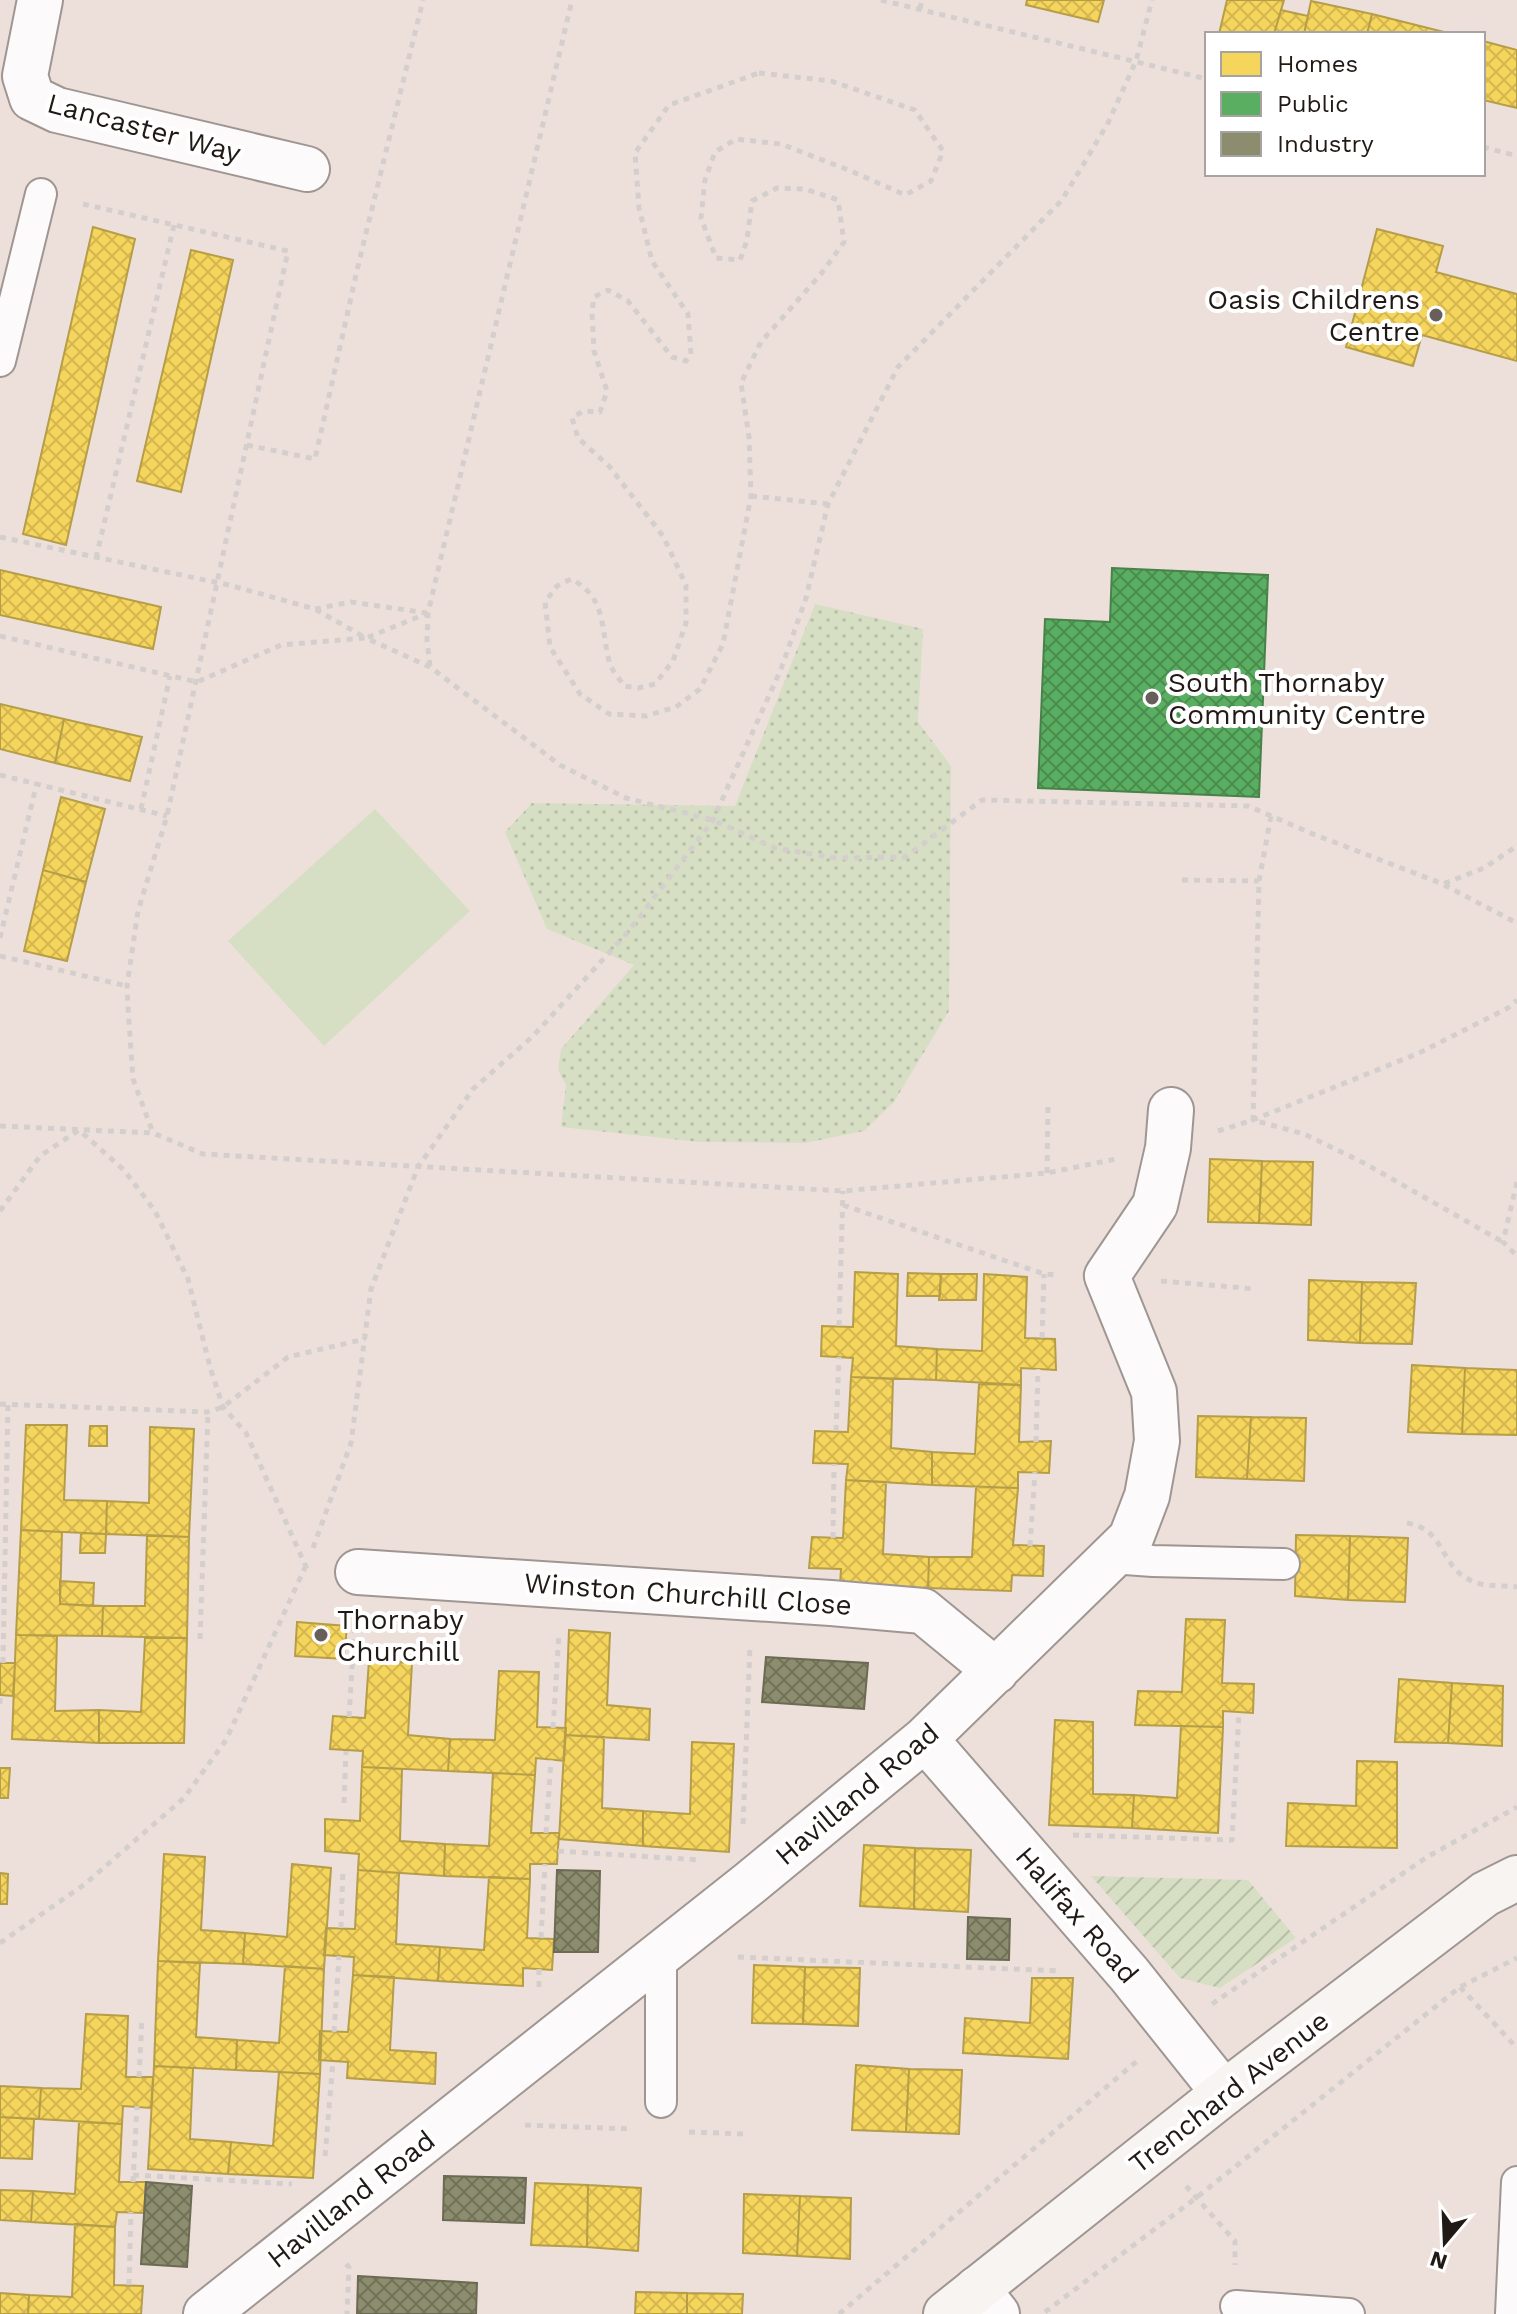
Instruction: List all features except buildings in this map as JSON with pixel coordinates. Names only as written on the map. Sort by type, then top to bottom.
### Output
[{"type":"street","name":"Lancaster Way","points":[[40,0],[25,76],[32,98],[57,110],[307,169]]},
{"type":"street","points":[[1107,1276],[1155,1205],[1170,1129]]},
{"type":"street","name":"Havilland Road","points":[[206,2314],[347,2193],[661,1954],[746,1873],[925,1739],[1131,1538],[1147,1496],[1157,1441],[1154,1392],[1107,1276]]},
{"type":"street","name":"Winston Churchill Close","points":[[358,1572],[923,1611],[996,1671]]},
{"type":"street","name":"Halifax Road","points":[[925,1739],[1129,1974],[1224,2093]]},
{"type":"street","name":"Trenchard Avenue","points":[[973,2306],[1153,2150],[1224,2093],[1485,1894],[1517,1878]]},
{"type":"lane","points":[[0,361],[41,194]]},
{"type":"lane","points":[[1111,1558],[1284,1564]]},
{"type":"lane","points":[[661,1954],[661,2102]]},
{"type":"lane","points":[[1511,2314],[1517,2182]]},
{"type":"lane","points":[[1236,2306],[1349,2314]]},
{"type":"path","points":[[247,445],[315,459],[423,0]]},
{"type":"path","points":[[430,667],[428,613],[572,0]]},
{"type":"path","points":[[881,0],[1205,78]]},
{"type":"path","points":[[920,9],[922,0]]},
{"type":"path","points":[[0,1943],[85,1884],[184,1798],[226,1740],[305,1568],[351,1443],[371,1289],[418,1167],[473,1089],[533,1036],[628,932],[713,820],[781,669],[806,598],[828,504],[898,367],[1062,200],[1108,123],[1136,61],[1152,0]]},
{"type":"path","points":[[759,73],[831,81],[915,110],[943,151],[931,181],[905,195],[781,144],[736,139],[715,152],[705,180],[701,218],[716,258],[740,260],[747,240],[752,201],[777,188],[805,189],[838,200],[844,242],[821,274],[761,342],[741,383],[749,437],[751,496],[723,644],[700,689],[676,707],[646,716],[609,714],[580,694],[550,647],[545,602],[557,586],[571,579],[582,584],[594,596],[611,666],[624,686],[638,688],[655,684],[673,661],[686,623],[686,585],[663,536],[609,466],[578,438],[572,418],[583,411],[600,412],[607,391],[594,351],[594,297],[608,290],[628,301],[672,357],[686,361],[691,354],[688,314],[652,261],[639,208],[635,153],[669,105],[759,73]]},
{"type":"path","points":[[1485,148],[1517,156]]},
{"type":"path","points":[[41,194],[288,251],[167,816],[138,911],[127,986],[133,1079],[153,1133]]},
{"type":"path","points":[[96,558],[174,225]]},
{"type":"path","points":[[751,496],[828,504]]},
{"type":"path","points":[[0,537],[216,582],[315,609],[366,638],[430,667],[560,765],[626,798],[713,820],[775,848],[836,858],[905,857],[982,800],[1248,806],[1443,884],[1517,923]]},
{"type":"path","points":[[315,609],[351,602],[428,613]]},
{"type":"path","points":[[0,636],[197,682],[281,645],[366,638],[428,613]]},
{"type":"path","points":[[141,809],[170,676]]},
{"type":"path","points":[[0,775],[167,816]]},
{"type":"path","points":[[0,938],[37,782]]},
{"type":"path","points":[[1253,1120],[1259,881],[1271,816]]},
{"type":"path","points":[[1443,884],[1484,868],[1517,846]]},
{"type":"path","points":[[1182,880],[1259,881]]},
{"type":"path","points":[[0,956],[127,986]]},
{"type":"path","points":[[0,1126],[153,1133],[203,1154],[843,1191],[1047,1173],[1170,1129],[1253,1120],[1419,1053],[1508,1008],[1517,1000]]},
{"type":"path","points":[[1047,1173],[1048,1104]]},
{"type":"path","points":[[1253,1120],[1304,1134],[1364,1163],[1503,1242],[1517,1256]]},
{"type":"path","points":[[0,1211],[40,1156],[79,1130]]},
{"type":"path","points":[[79,1130],[124,1170],[155,1211],[188,1279],[223,1407],[246,1433],[305,1568]]},
{"type":"path","points":[[1503,1242],[1517,1182]]},
{"type":"path","points":[[839,1326],[843,1191]]},
{"type":"path","points":[[843,1205],[1044,1274],[1107,1276],[1255,1289]]},
{"type":"path","points":[[1042,1338],[1044,1274]]},
{"type":"path","points":[[0,1404],[208,1412],[223,1407],[288,1357],[365,1339]]},
{"type":"path","points":[[836,1431],[839,1357]]},
{"type":"path","points":[[1036,1442],[1038,1369]]},
{"type":"path","points":[[3,1663],[8,1404]]},
{"type":"path","points":[[200,1639],[208,1412]]},
{"type":"path","points":[[833,1538],[834,1464]]},
{"type":"path","points":[[1030,1546],[1035,1472]]},
{"type":"path","points":[[1407,1523],[1419,1525],[1434,1535],[1452,1568],[1474,1582],[1517,1587]]},
{"type":"path","points":[[349,1717],[358,1572]]},
{"type":"path","points":[[553,1728],[563,1586]]},
{"type":"path","points":[[558,1851],[746,1873],[751,1598]]},
{"type":"path","points":[[0,1696],[0,1704]]},
{"type":"path","points":[[1006,1833],[1232,1840],[1239,1712]]},
{"type":"path","points":[[344,1803],[346,1751]]},
{"type":"path","points":[[546,1833],[551,1760]]},
{"type":"path","points":[[541,1938],[545,1864]]},
{"type":"path","points":[[341,1928],[343,1869]]},
{"type":"path","points":[[661,1954],[1129,1974]]},
{"type":"path","points":[[334,2032],[339,1956]]},
{"type":"path","points":[[1043,2314],[1196,2198],[1460,1987],[1517,1958]]},
{"type":"path","points":[[1460,1987],[1517,2048]]},
{"type":"path","points":[[139,2077],[142,2018]]},
{"type":"path","points":[[333,2061],[325,2158],[347,2193]]},
{"type":"path","points":[[137,2106],[133,2179],[347,2193]]},
{"type":"path","points":[[523,2125],[644,2130]]},
{"type":"path","points":[[676,2131],[746,2134]]},
{"type":"path","points":[[1153,2150],[1235,2241],[1236,2306]]},
{"type":"path","points":[[129,2285],[131,2212]]},
{"type":"green space","points":[[815,604],[923,629],[918,722],[951,766],[949,1011],[894,1102],[864,1131],[805,1143],[699,1142],[561,1127],[566,1085],[558,1070],[561,1049],[634,965],[547,929],[505,832],[532,803],[735,806]]},
{"type":"green space","points":[[375,809],[470,911],[324,1046],[228,941]]},
{"type":"green space","points":[[1091,1876],[1248,1880],[1296,1938],[1220,1988],[1180,1978]]},
{"type":"place","name":"Oasis Childrens Centre","points":[[1436,315]]},
{"type":"place","name":"South Thornaby Community Centre","points":[[1152,698]]},
{"type":"place","name":"Thornaby Churchill","points":[[321,1635]]}]
